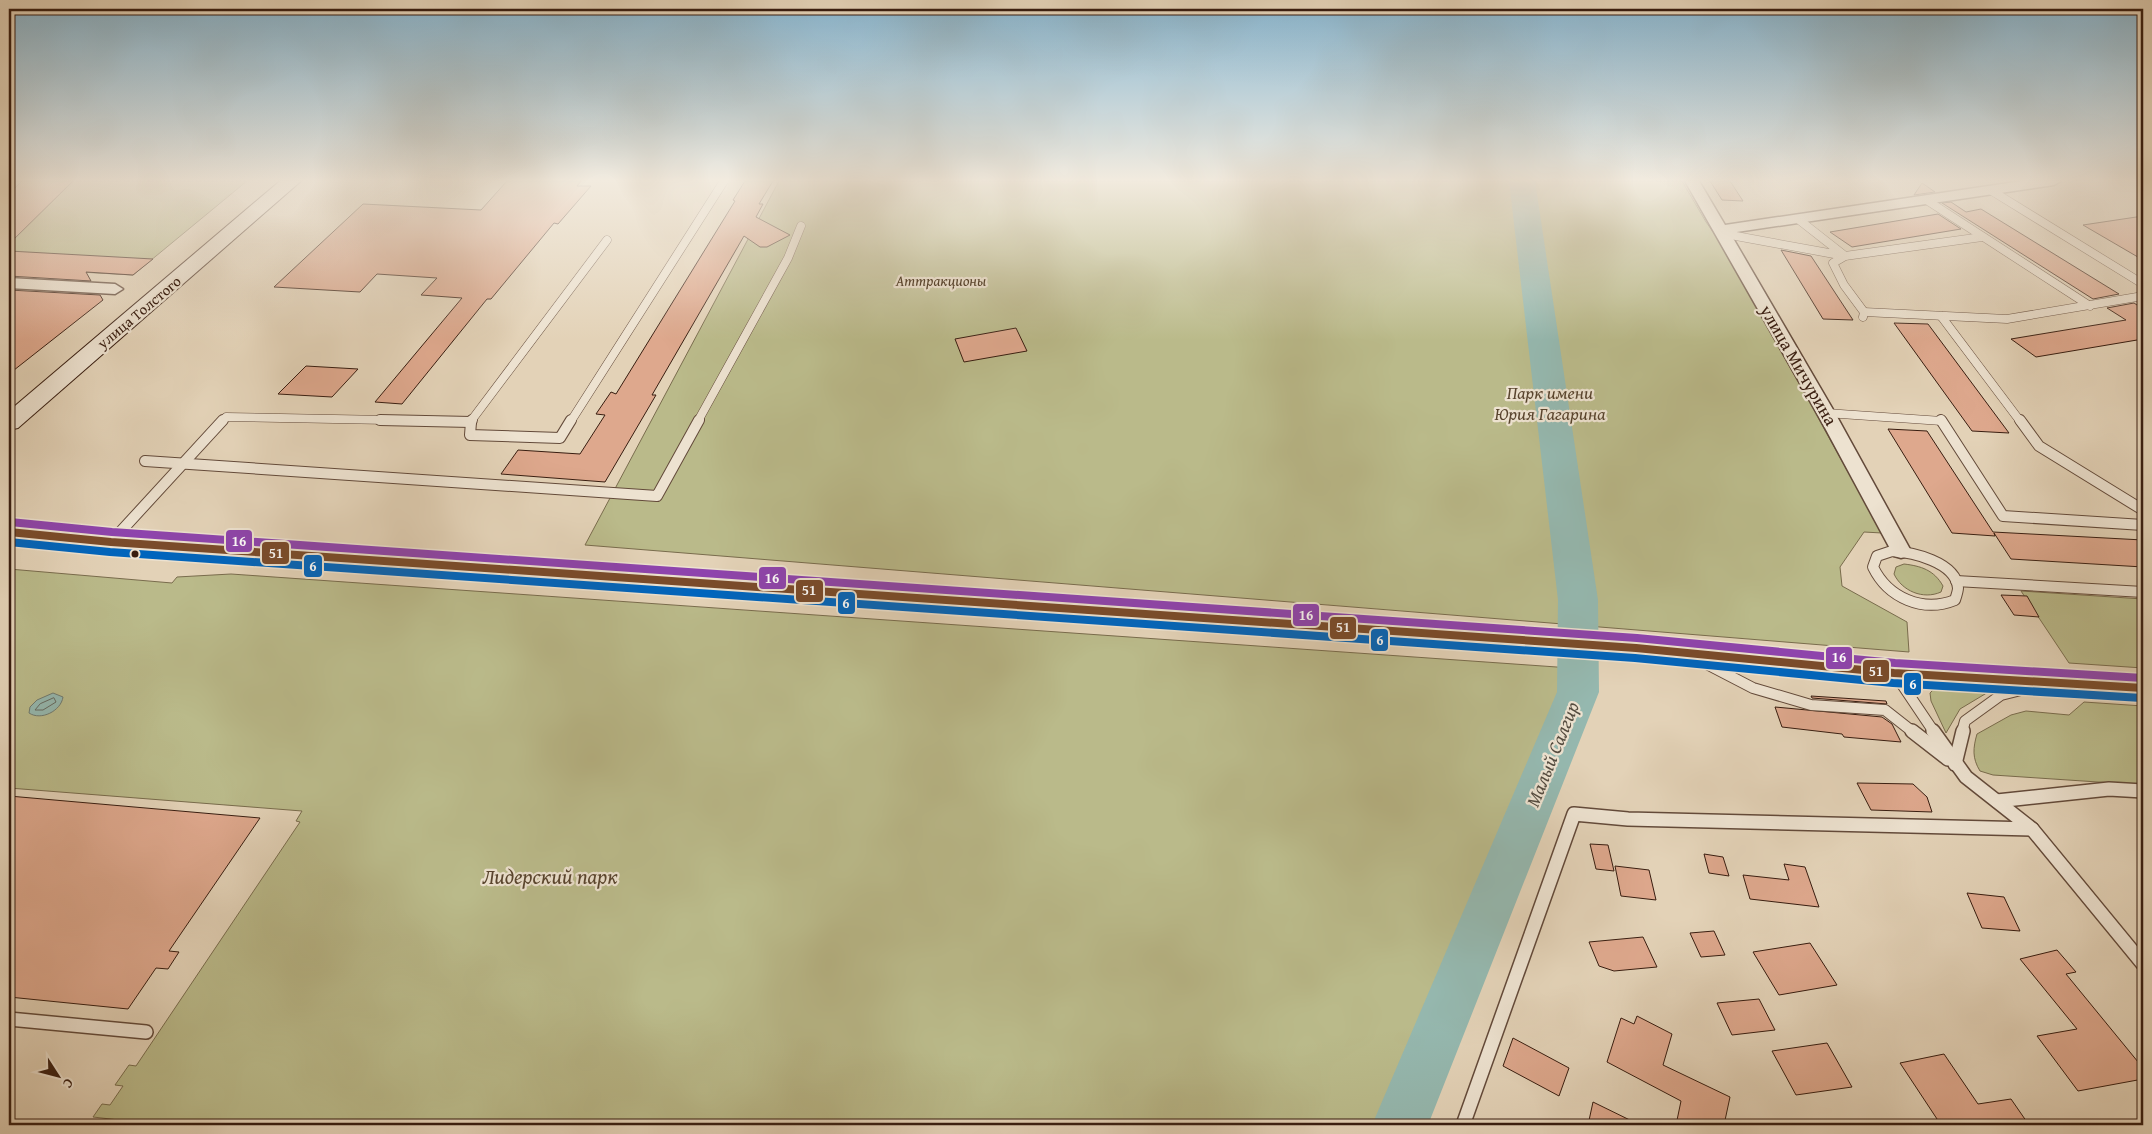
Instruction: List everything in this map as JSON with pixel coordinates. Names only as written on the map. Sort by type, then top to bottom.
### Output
[{"type":"main road","name":"улица Толстого","points":[[9,423],[231,234]]},
{"type":"main road","points":[[9,532],[111,542],[1636,648],[1894,672],[2143,688]]},
{"type":"street","name":"улица Мичурина","points":[[1723,234],[1826,413],[1901,551]]},
{"type":"street","points":[[9,283],[115,289]]},
{"type":"lane","points":[[607,240],[471,422],[470,435],[560,438],[691,234]]},
{"type":"lane","points":[[145,461],[657,496],[788,258],[798,234]]},
{"type":"lane","points":[[1731,234],[1845,256],[1982,237]]},
{"type":"lane","points":[[1817,234],[1845,256]]},
{"type":"lane","points":[[1977,234],[2090,306]]},
{"type":"lane","points":[[2063,234],[2143,284]]},
{"type":"lane","points":[[1845,256],[1833,263],[1844,285],[1864,314],[2006,319],[2143,296]]},
{"type":"lane","points":[[1941,316],[2039,446],[2143,510]]},
{"type":"lane","points":[[1826,413],[1940,420],[2003,516],[2143,525]]},
{"type":"lane","points":[[111,542],[226,417],[471,422]]},
{"type":"lane","points":[[1892,551],[1901,551],[1929,559],[1945,569],[1956,581],[1958,594],[1955,600],[1940,605],[1918,604],[1896,595],[1880,581],[1873,567],[1877,556],[1892,551]]},
{"type":"lane","points":[[1956,581],[2143,592]]},
{"type":"lane","points":[[1684,652],[1753,688],[1811,705],[1885,710],[1955,764]]},
{"type":"lane","points":[[1894,672],[1955,764],[1966,777],[2032,829],[2143,964]]},
{"type":"lane","points":[[1955,764],[1965,721],[2001,695],[2051,682]]},
{"type":"lane","points":[[1997,801],[2109,789],[2143,792]]},
{"type":"lane","points":[[1463,1125],[1574,814],[1628,819],[2032,829]]},
{"type":"lane","points":[[9,1019],[146,1032]]},
{"type":"green space","points":[[9,234],[183,234],[133,275],[9,268]]},
{"type":"green space","name":"Парк имени Юрия Гагарина","points":[[751,234],[1715,234],[1882,533],[1864,532],[1840,567],[1842,586],[1907,622],[1909,652],[585,545]]},
{"type":"green space","points":[[1904,564],[1916,566],[1936,576],[1943,586],[1941,592],[1927,595],[1920,594],[1902,585],[1894,574],[1896,567]]},
{"type":"green space","name":"Лидерский парк","points":[[9,569],[172,583],[177,577],[231,574],[1571,668],[1576,688],[1539,771],[1391,1125],[162,1125],[93,1117],[102,1104],[110,1105],[123,1086],[115,1085],[129,1065],[136,1066],[300,822],[296,821],[302,811],[9,788]]},
{"type":"green space","points":[[2021,591],[2143,599],[2143,668],[2069,663]]},
{"type":"green space","points":[[1936,687],[1991,687],[1990,691],[1960,709],[1946,733],[1931,701],[1930,693]]},
{"type":"green space","points":[[2084,702],[2143,706],[2143,785],[1993,775],[1980,771],[1974,753],[1977,734],[2011,715],[2026,711],[2069,715]]},
{"type":"water","points":[[53,693],[63,697],[59,707],[45,715],[39,716],[29,713],[30,707],[37,700]]},
{"type":"building","points":[[9,234],[19,234],[9,244]]},
{"type":"building","points":[[331,234],[545,234],[491,299],[487,299],[402,404],[375,402],[462,298],[421,295],[437,278],[377,274],[360,292],[274,287]]},
{"type":"building","points":[[715,234],[790,235],[767,247],[760,247],[744,236],[652,395],[656,395],[605,482],[501,474],[518,450],[580,454],[605,415],[596,414],[611,392],[616,394]]},
{"type":"building","points":[[1833,234],[1931,234],[1852,247]]},
{"type":"building","points":[[1991,234],[2021,234],[2119,294],[2093,299]]},
{"type":"building","points":[[2098,234],[2143,234],[2143,260]]},
{"type":"building","points":[[1781,250],[1811,256],[1853,320],[1823,319]]},
{"type":"building","points":[[9,251],[153,259],[133,275],[86,272],[91,281],[9,276]]},
{"type":"building","points":[[9,290],[100,295],[103,300],[9,374]]},
{"type":"building","points":[[2134,303],[2143,309],[2143,339],[2036,357],[2011,339],[2126,320],[2107,308]]},
{"type":"building","points":[[1894,323],[1928,324],[2009,433],[1972,431]]},
{"type":"building","points":[[1016,328],[1027,351],[964,362],[955,339]]},
{"type":"building","points":[[306,366],[358,369],[332,397],[278,394]]},
{"type":"building","points":[[1888,429],[1927,431],[1993,532],[2143,540],[2143,567],[2011,559],[1994,533],[1995,536],[1952,533]]},
{"type":"building","points":[[2001,595],[2027,596],[2039,617],[2014,615]]},
{"type":"building","points":[[1811,696],[1886,701],[1887,704],[1812,698]]},
{"type":"building","points":[[1775,707],[1882,717],[1892,724],[1901,742],[1844,737],[1842,734],[1782,727]]},
{"type":"building","points":[[1857,783],[1913,784],[1927,797],[1932,812],[1871,810]]},
{"type":"building","points":[[9,796],[260,818],[169,951],[179,952],[168,969],[156,968],[128,1009],[9,997]]},
{"type":"building","points":[[1590,844],[1608,845],[1614,871],[1596,869]]},
{"type":"building","points":[[1704,854],[1723,857],[1729,876],[1709,873]]},
{"type":"building","points":[[1784,864],[1805,867],[1819,907],[1750,899],[1743,875],[1789,880]]},
{"type":"building","points":[[1615,866],[1649,870],[1656,900],[1621,896]]},
{"type":"building","points":[[1967,893],[2004,897],[2020,931],[1982,928]]},
{"type":"building","points":[[1714,931],[1725,955],[1701,957],[1690,933]]},
{"type":"building","points":[[1643,937],[1657,967],[1614,971],[1599,966],[1589,942]]},
{"type":"building","points":[[1810,943],[1837,985],[1779,995],[1753,952]]},
{"type":"building","points":[[2057,950],[2076,972],[2066,974],[2143,1068],[2143,1079],[2078,1091],[2037,1036],[2077,1029],[2020,959]]},
{"type":"building","points":[[1759,999],[1775,1030],[1732,1035],[1717,1003]]},
{"type":"building","points":[[1637,1016],[1672,1034],[1663,1065],[1730,1097],[1724,1125],[1676,1125],[1681,1101],[1607,1062],[1621,1018],[1634,1024]]},
{"type":"building","points":[[1513,1038],[1569,1068],[1559,1096],[1503,1066]]},
{"type":"building","points":[[1827,1043],[1852,1087],[1796,1095],[1772,1051]]},
{"type":"building","points":[[1944,1054],[1978,1104],[2011,1099],[2029,1125],[1941,1125],[1900,1063]]},
{"type":"building","points":[[1593,1102],[1640,1125],[1588,1125]]},
{"type":"waterway","name":"Малый Салгир","points":[[1400,1125],[1578,692],[1578,600],[1529,234]]},
{"type":"transit line","name":"16","points":[[10,522],[112,532],[1637,638],[1895,663],[2143,678]]},
{"type":"transit line","name":"51","points":[[9,532],[111,542],[1636,648],[1894,673],[2143,688]]},
{"type":"transit line","name":"6","points":[[9,542],[110,552],[1635,658],[1893,683],[2142,698]]},
{"type":"park label","name":"Аттракционы","points":[[941,280]]}]
